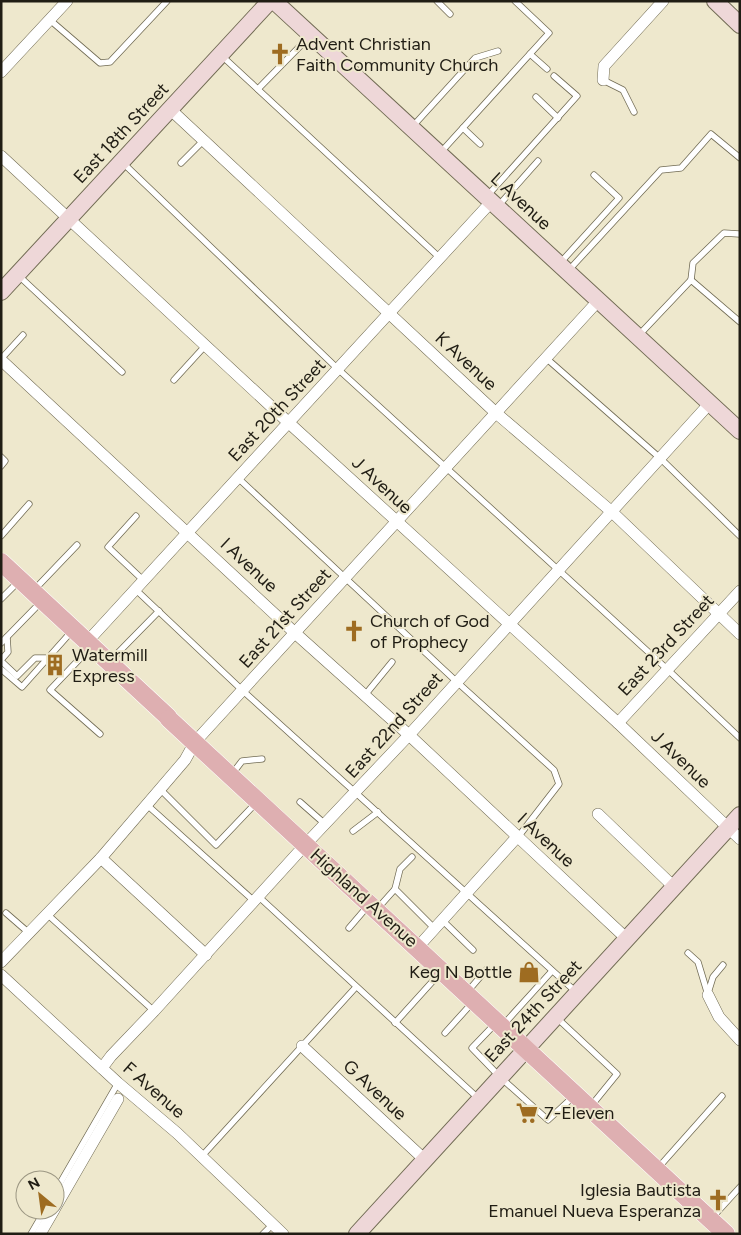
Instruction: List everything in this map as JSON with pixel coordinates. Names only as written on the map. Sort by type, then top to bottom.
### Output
[{"type":"main road","name":"Highland Avenue","points":[[1,562],[726,1234]]},
{"type":"street","points":[[1,72],[67,1]]},
{"type":"street","name":"East 18th Street","points":[[1,292],[270,1]]},
{"type":"street","name":"L Avenue","points":[[274,1],[740,431]]},
{"type":"street","points":[[603,80],[604,66],[663,1]]},
{"type":"street","points":[[714,1],[740,25]]},
{"type":"street","name":"K Avenue","points":[[171,110],[496,413],[612,512],[740,634]]},
{"type":"street","name":"J Avenue","points":[[1,156],[396,522],[618,723],[734,834]]},
{"type":"street","name":"East 20th Street","points":[[89,644],[143,580],[339,370],[492,201]]},
{"type":"street","name":"East 21st Street","points":[[1,962],[100,858],[185,760],[195,742],[598,301]]},
{"type":"street","name":"I Avenue","points":[[1,359],[627,939]]},
{"type":"street","name":"East 22nd Street","points":[[102,1068],[305,844],[409,735],[710,403]]},
{"type":"street","name":"East 23rd Street","points":[[618,723],[740,591]]},
{"type":"street","points":[[598,814],[674,887]]},
{"type":"street","name":"East 24th Street","points":[[357,1234],[674,887],[734,834],[740,815]]},
{"type":"street","points":[[418,947],[518,837]]},
{"type":"street","points":[[100,858],[206,955]]},
{"type":"street","name":"F Avenue","points":[[1,975],[118,1083],[177,1133],[283,1234]]},
{"type":"street","points":[[708,995],[719,1017],[740,1040]]},
{"type":"street","name":"G Avenue","points":[[302,1046],[425,1160]]},
{"type":"street","points":[[65,1190],[118,1098]]},
{"type":"street","points":[[40,1234],[48,1220]]},
{"type":"lane","points":[[50,20],[100,63],[110,62],[167,1]]},
{"type":"lane","points":[[437,1],[450,14]]},
{"type":"lane","points":[[440,154],[549,33],[515,1]]},
{"type":"lane","points":[[258,89],[311,35]]},
{"type":"lane","points":[[412,128],[475,58],[498,51]]},
{"type":"lane","points":[[530,54],[547,69]]},
{"type":"lane","points":[[221,55],[440,258]]},
{"type":"lane","points":[[492,201],[577,96],[554,76]]},
{"type":"lane","points":[[603,80],[623,90],[634,112]]},
{"type":"lane","points":[[536,97],[558,118]]},
{"type":"lane","points":[[463,128],[480,144]]},
{"type":"lane","points":[[563,268],[661,170],[681,168],[711,134],[740,158]]},
{"type":"lane","points":[[181,163],[204,140]]},
{"type":"lane","points":[[492,201],[538,161]]},
{"type":"lane","points":[[122,162],[339,370],[740,738]]},
{"type":"lane","points":[[563,268],[619,198],[594,175]]},
{"type":"lane","points":[[638,337],[691,280],[693,263],[724,233],[740,234]]},
{"type":"lane","points":[[17,274],[122,372]]},
{"type":"lane","points":[[691,280],[740,322]]},
{"type":"lane","points":[[1,359],[23,335]]},
{"type":"lane","points":[[174,380],[205,346]]},
{"type":"lane","points":[[546,358],[660,460],[740,536]]},
{"type":"lane","points":[[1,457],[5,461],[1,466]]},
{"type":"lane","points":[[238,478],[344,578],[554,770],[559,784],[518,837]]},
{"type":"lane","points":[[1,536],[29,504]]},
{"type":"lane","points":[[136,516],[108,547],[143,580]]},
{"type":"lane","points":[[1,643],[7,637],[32,591],[77,545]]},
{"type":"lane","points":[[135,589],[242,690],[577,993]]},
{"type":"lane","points":[[1,599],[32,591]]},
{"type":"lane","points":[[109,663],[159,611]]},
{"type":"lane","points":[[1,669],[22,687],[74,630]]},
{"type":"lane","points":[[7,637],[8,652],[1,660],[17,676],[35,658],[49,658]]},
{"type":"lane","points":[[89,644],[50,690],[100,734]]},
{"type":"lane","points":[[365,695],[392,662]]},
{"type":"lane","points":[[230,776],[242,761],[262,759]]},
{"type":"lane","points":[[160,789],[216,845],[258,801]]},
{"type":"lane","points":[[300,802],[325,824]]},
{"type":"lane","points":[[146,804],[356,986],[479,1100]]},
{"type":"lane","points":[[354,831],[378,812]]},
{"type":"lane","points":[[349,928],[395,889],[400,869],[412,857]]},
{"type":"lane","points":[[395,889],[472,950]]},
{"type":"lane","points":[[6,913],[29,933]]},
{"type":"lane","points":[[47,914],[154,1011]]},
{"type":"lane","points":[[688,953],[698,962],[708,995]]},
{"type":"lane","points":[[708,995],[712,977],[723,965]]},
{"type":"lane","points":[[445,1033],[471,997],[487,969]]},
{"type":"lane","points":[[395,1022],[443,970]]},
{"type":"lane","points":[[552,971],[500,1024],[472,1048],[500,1077],[548,1120],[576,1094]]},
{"type":"lane","points":[[202,1156],[356,986]]},
{"type":"lane","points":[[556,1016],[617,1074],[590,1107]]},
{"type":"lane","points":[[65,1175],[118,1083]]},
{"type":"lane","points":[[657,1170],[722,1096]]},
{"type":"lane","points":[[710,1219],[740,1187]]},
{"type":"lane","points":[[31,1234],[39,1220]]},
{"type":"lane","points":[[263,1234],[273,1224]]},
{"type":"place","name":"Advent Christian Faith Community Church","points":[[280,54]]},
{"type":"place","name":"Church of God of Prophecy","points":[[354,631]]},
{"type":"place","name":"Watermill Express","points":[[55,665]]},
{"type":"place","name":"Keg N Bottle","points":[[529,972]]},
{"type":"place","name":"7-Eleven","points":[[527,1113]]},
{"type":"place","name":"Iglesia Bautista Emanuel Nueva Esperanza","points":[[718,1200]]}]
